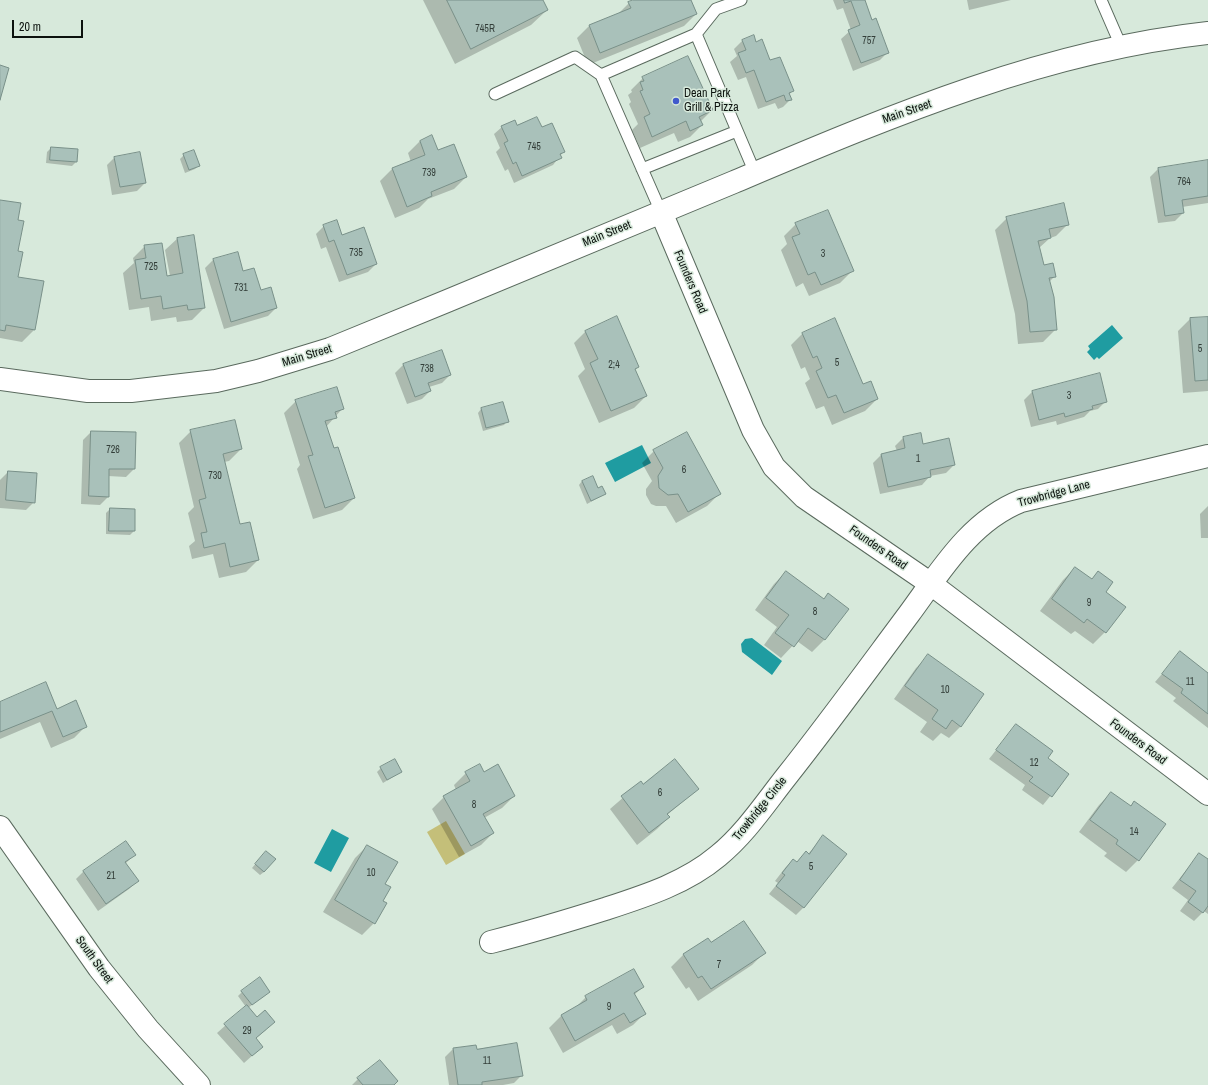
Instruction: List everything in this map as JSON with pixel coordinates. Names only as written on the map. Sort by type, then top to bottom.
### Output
[{"type":"street","name":"Main Street","points":[[0,379],[88,391],[131,391],[216,381],[258,371],[330,349],[877,122],[1004,78],[1121,46],[1208,33]]},
{"type":"street","name":"Founders Road","points":[[661,212],[753,430],[774,467],[804,497],[931,584],[1208,794]]},
{"type":"street","name":"Trowbridge Lane","points":[[931,584],[949,560],[983,524],[1006,507],[1021,501],[1208,456]]},
{"type":"street","name":"Trowbridge Circle","points":[[492,942],[562,923],[638,898],[694,873],[718,857],[739,837],[760,811],[931,584]]},
{"type":"street","name":"South Street","points":[[0,827],[99,968],[148,1029],[199,1085]]},
{"type":"lane","points":[[601,75],[696,34],[716,9],[741,0]]},
{"type":"lane","points":[[1101,0],[1121,46]]},
{"type":"lane","points":[[696,34],[755,173]]},
{"type":"lane","points":[[495,94],[575,57],[601,75],[661,212]]},
{"type":"lane","points":[[642,169],[737,130]]},
{"type":"shaded area","points":[[446,821],[465,854],[446,865],[427,832]]},
{"type":"water","points":[[1112,325],[1123,338],[1099,359],[1097,357],[1094,360],[1087,352],[1090,349],[1088,346]]},
{"type":"water","points":[[642,445],[651,463],[615,482],[605,463]]},
{"type":"water","points":[[752,638],[782,661],[772,675],[742,652],[741,644],[745,639]]},
{"type":"water","points":[[332,829],[349,838],[331,872],[314,863]]},
{"type":"building","points":[[447,0],[543,0],[548,10],[471,49]]},
{"type":"building","points":[[633,0],[691,0],[697,14],[600,53],[589,25],[631,8],[628,2]]},
{"type":"building","points":[[844,0],[865,0],[872,20],[876,18],[889,53],[861,63],[848,30],[860,25],[851,1],[845,3]]},
{"type":"building","points":[[754,35],[756,42],[762,39],[770,60],[780,57],[794,91],[789,93],[792,100],[786,101],[784,95],[766,102],[754,70],[746,73],[738,53],[746,50],[742,40]]},
{"type":"building","name":"Dean Park Grill & Pizza","points":[[688,56],[713,110],[699,117],[703,125],[690,131],[686,121],[652,137],[644,117],[650,114],[640,91],[643,90],[640,82],[644,81],[642,77]]},
{"type":"building","points":[[0,65],[9,68],[0,100]]},
{"type":"building","points":[[537,117],[542,127],[552,123],[565,152],[560,154],[562,158],[522,176],[516,162],[513,164],[504,143],[508,141],[501,126],[515,120],[517,125]]},
{"type":"building","points":[[432,135],[438,150],[454,144],[467,177],[431,192],[432,196],[407,207],[392,168],[425,155],[420,141]]},
{"type":"building","points":[[51,147],[78,149],[77,162],[50,160]]},
{"type":"building","points":[[194,150],[200,166],[189,170],[183,154]]},
{"type":"building","points":[[140,152],[146,183],[120,187],[114,157]]},
{"type":"building","points":[[1208,160],[1208,196],[1182,200],[1184,213],[1165,216],[1158,168]]},
{"type":"building","points":[[0,200],[21,203],[18,220],[24,221],[18,251],[23,252],[18,277],[44,281],[35,330],[6,325],[5,331],[0,330]]},
{"type":"building","points":[[1064,203],[1069,225],[1049,229],[1051,238],[1038,241],[1044,265],[1053,263],[1056,277],[1049,278],[1054,297],[1057,330],[1030,332],[1027,301],[1006,217]]},
{"type":"building","points":[[828,210],[854,271],[821,285],[815,272],[808,275],[792,237],[800,234],[795,223]]},
{"type":"building","points":[[337,220],[342,235],[364,227],[377,264],[347,275],[334,240],[329,242],[323,225]]},
{"type":"building","points":[[194,235],[205,308],[188,310],[187,305],[163,309],[161,296],[141,299],[135,260],[146,258],[144,245],[162,243],[167,276],[183,273],[177,238]]},
{"type":"building","points":[[238,252],[243,271],[254,268],[261,290],[271,287],[277,308],[231,322],[213,259]]},
{"type":"building","points":[[617,316],[639,367],[635,369],[647,396],[611,411],[590,363],[598,359],[585,331]]},
{"type":"building","points":[[1208,317],[1208,380],[1195,381],[1190,318]]},
{"type":"building","points":[[835,318],[863,384],[871,381],[878,399],[844,413],[836,395],[828,398],[816,371],[822,368],[817,356],[813,358],[802,333]]},
{"type":"building","points":[[442,350],[451,375],[428,383],[431,391],[415,397],[403,364]]},
{"type":"building","points":[[1100,373],[1107,402],[1092,406],[1093,409],[1065,417],[1064,413],[1039,420],[1032,391]]},
{"type":"building","points":[[337,387],[344,409],[335,412],[337,418],[325,421],[334,448],[338,447],[355,498],[325,508],[308,456],[313,455],[295,400]]},
{"type":"building","points":[[503,402],[509,422],[486,428],[481,408]]},
{"type":"building","points":[[235,420],[242,449],[223,454],[240,524],[250,522],[259,560],[230,567],[225,543],[204,548],[201,533],[207,532],[199,500],[206,498],[190,430]]},
{"type":"building","points":[[91,431],[136,432],[135,469],[109,469],[109,497],[89,496]]},
{"type":"building","points":[[687,432],[721,494],[688,512],[678,494],[668,495],[659,488],[658,476],[663,468],[653,450]]},
{"type":"building","points":[[921,433],[923,444],[949,438],[955,465],[930,470],[931,477],[888,487],[881,454],[905,448],[903,437]]},
{"type":"building","points":[[8,471],[37,473],[35,503],[6,500]]},
{"type":"building","points":[[593,476],[598,488],[602,486],[606,494],[591,501],[582,481]]},
{"type":"building","points":[[110,508],[135,509],[135,531],[109,531]]},
{"type":"building","points":[[1075,567],[1092,579],[1098,571],[1113,582],[1106,592],[1126,607],[1106,633],[1087,619],[1084,623],[1052,599]]},
{"type":"building","points":[[786,571],[824,599],[828,593],[849,609],[825,640],[808,628],[794,647],[775,633],[789,615],[766,598]]},
{"type":"building","points":[[1180,651],[1208,673],[1208,714],[1181,693],[1183,689],[1162,674]]},
{"type":"building","points":[[928,654],[984,694],[961,727],[952,720],[946,729],[932,719],[938,710],[905,686]]},
{"type":"building","points":[[46,682],[57,709],[76,700],[87,727],[63,737],[52,711],[0,732],[0,702]]},
{"type":"building","points":[[1016,724],[1053,751],[1048,758],[1069,774],[1052,797],[1029,781],[1033,777],[996,750]]},
{"type":"building","points":[[395,759],[402,772],[387,780],[380,767]]},
{"type":"building","points":[[675,759],[699,789],[667,814],[670,817],[649,833],[621,796],[641,781],[643,784]]},
{"type":"building","points":[[480,764],[484,772],[498,764],[515,796],[483,814],[494,833],[471,846],[443,796],[470,781],[465,772]]},
{"type":"building","points":[[1111,792],[1131,806],[1134,801],[1166,824],[1139,861],[1116,844],[1118,840],[1090,820]]},
{"type":"building","points":[[823,835],[847,854],[804,908],[776,886],[785,875],[782,873],[793,859],[797,862],[806,851],[809,854]]},
{"type":"building","points":[[126,841],[136,855],[125,862],[139,881],[106,904],[83,871]]},
{"type":"building","points":[[367,845],[398,862],[385,884],[391,887],[383,901],[387,903],[375,924],[335,900]]},
{"type":"building","points":[[266,851],[276,859],[264,872],[255,864]]},
{"type":"building","points":[[1199,853],[1208,859],[1208,906],[1203,913],[1188,902],[1196,891],[1180,880]]},
{"type":"building","points":[[744,921],[766,953],[711,989],[702,976],[698,978],[683,954],[708,938],[711,942]]},
{"type":"building","points":[[634,969],[644,987],[634,993],[646,1014],[630,1023],[624,1013],[575,1041],[561,1015],[587,1000],[585,996]]},
{"type":"building","points":[[260,977],[270,992],[252,1005],[241,991]]},
{"type":"building","points":[[247,1005],[257,1017],[265,1010],[275,1022],[256,1038],[263,1047],[252,1056],[224,1024]]},
{"type":"building","points":[[517,1043],[523,1076],[482,1082],[482,1085],[458,1085],[453,1048],[476,1045],[477,1049]]},
{"type":"building","points":[[380,1060],[398,1081],[394,1085],[363,1085],[357,1078]]},
{"type":"place","name":"Dean Park Grill & Pizza","points":[[676,101]]}]
